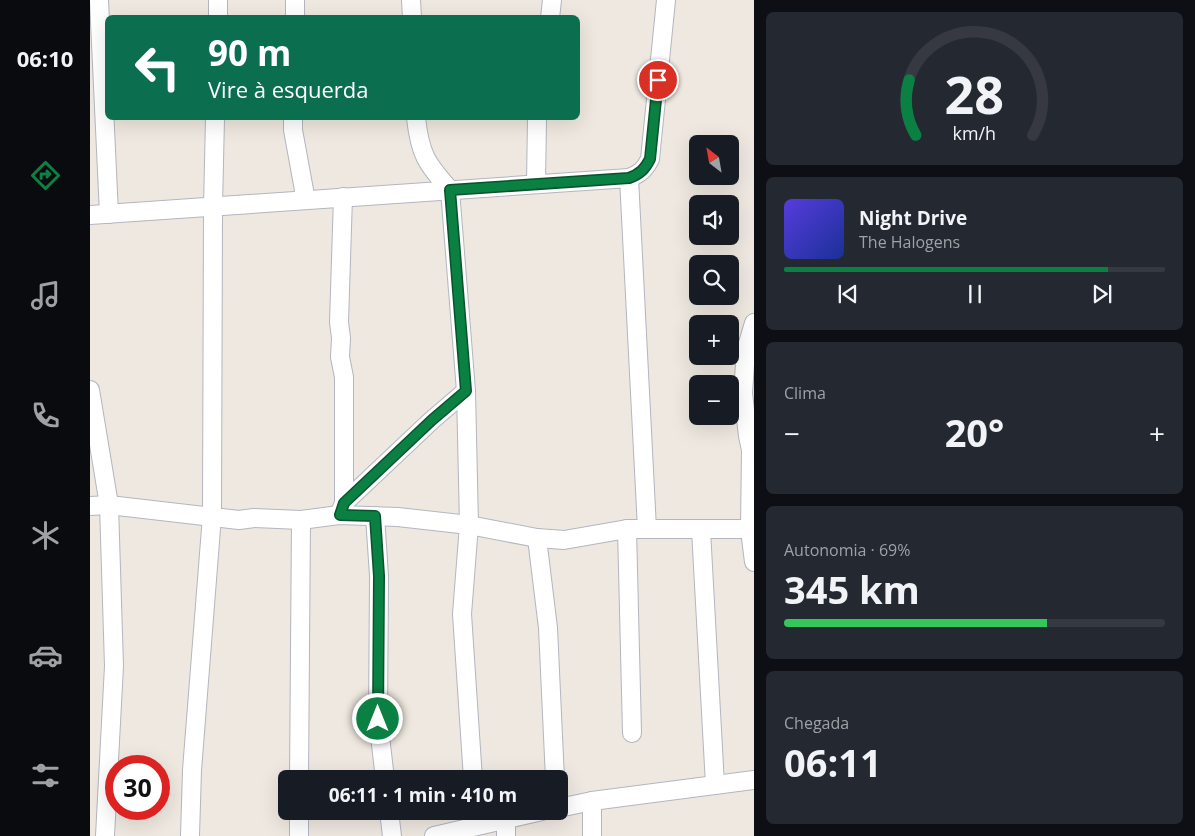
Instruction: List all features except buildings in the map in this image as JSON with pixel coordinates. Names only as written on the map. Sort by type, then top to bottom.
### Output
[{"type":"street","points":[[99,0],[105,117]]},
{"type":"street","points":[[218,0],[218,15]]},
{"type":"street","points":[[295,0],[295,15]]},
{"type":"street","points":[[411,0],[412,15]]},
{"type":"street","points":[[550,15],[552,0]]},
{"type":"street","points":[[90,215],[629,178],[644,170],[650,159],[666,0]]},
{"type":"street","points":[[105,120],[110,214]]},
{"type":"street","points":[[190,836],[192,770],[212,516],[215,120]]},
{"type":"street","points":[[293,120],[293,130],[304,190],[303,200]]},
{"type":"street","points":[[416,120],[422,152],[431,168],[450,190],[466,391],[469,525],[462,614],[472,770]]},
{"type":"street","points":[[536,184],[537,120]]},
{"type":"street","points":[[629,178],[647,529]]},
{"type":"street","points":[[342,509],[344,377],[340,357],[341,338],[339,322],[343,197]]},
{"type":"street","points":[[754,323],[746,350],[743,393],[751,450],[754,562]]},
{"type":"street","points":[[90,390],[109,505],[114,666],[106,836]]},
{"type":"street","points":[[342,509],[432,420],[466,391]]},
{"type":"street","points":[[90,506],[109,505],[239,520],[254,518],[301,520],[342,509],[375,516],[469,525],[537,538],[564,540],[626,529],[752,530]]},
{"type":"street","points":[[375,516],[379,576],[378,719],[384,770]]},
{"type":"street","points":[[299,770],[301,520]]},
{"type":"street","points":[[626,529],[632,734]]},
{"type":"street","points":[[702,530],[715,785]]},
{"type":"street","points":[[537,538],[548,628],[555,770]]},
{"type":"street","points":[[568,806],[592,801],[754,780]]},
{"type":"street","points":[[592,801],[592,836]]},
{"type":"street","points":[[299,820],[299,836]]},
{"type":"street","points":[[390,820],[392,836]]},
{"type":"street","points":[[434,836],[473,820]]},
{"type":"street","points":[[479,820],[506,827],[522,820]]},
{"type":"route","points":[[378,719],[379,576],[375,516],[340,515],[344,503],[432,420],[466,391],[450,190],[629,178],[636,175],[644,170],[650,159],[658,80]]}]
